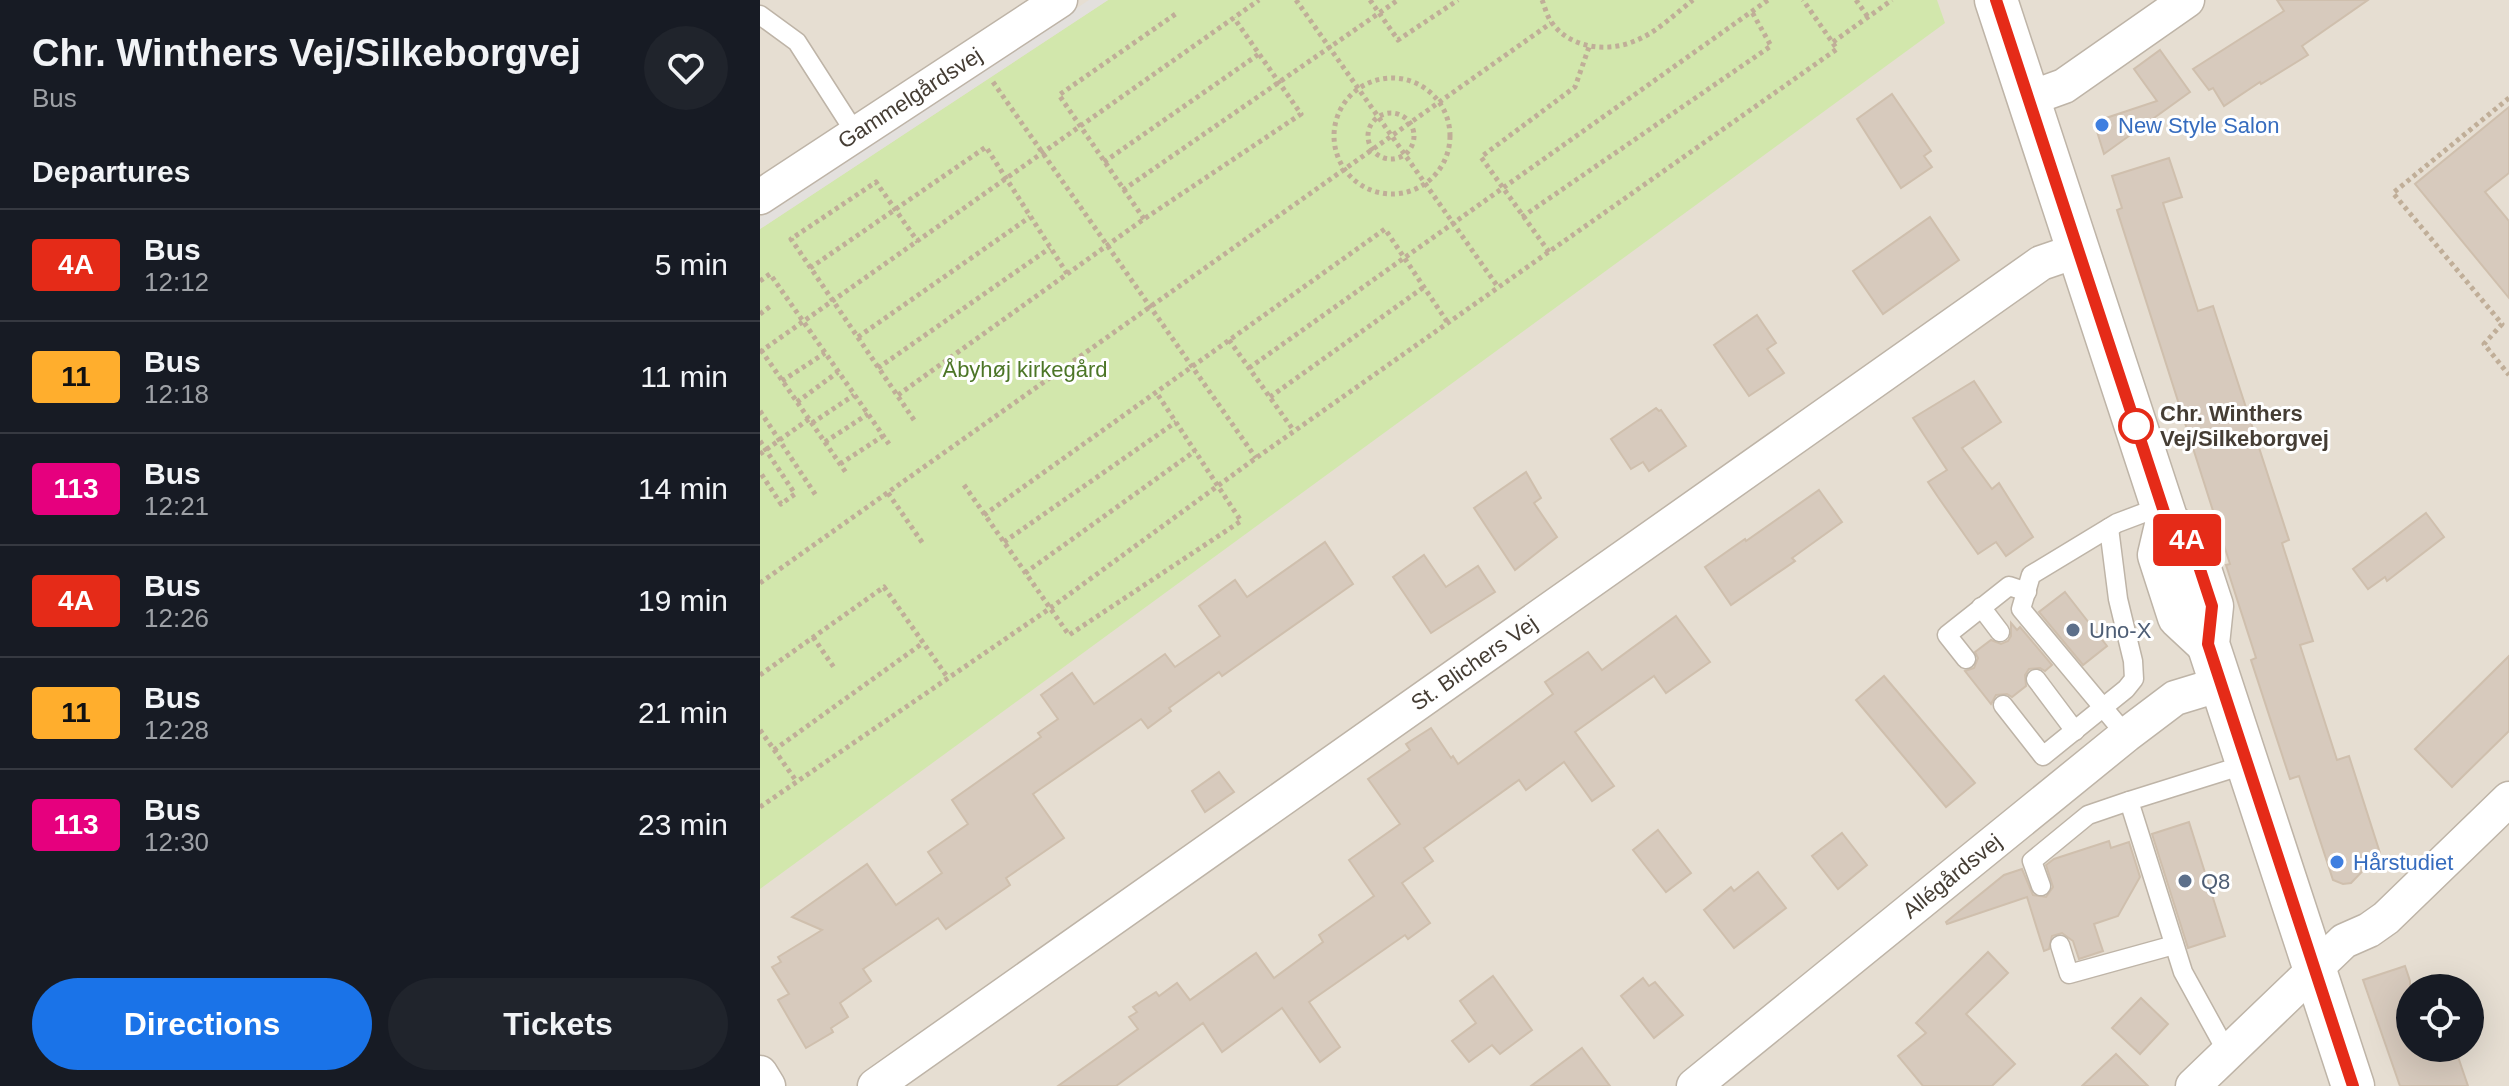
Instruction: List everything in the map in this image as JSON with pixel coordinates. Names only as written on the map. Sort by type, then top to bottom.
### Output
[{"type":"street","name":"Gammelgårdsvej","points":[[760,197],[1060,0]]},
{"type":"street","points":[[1996,0],[2165,513],[2159,555],[2179,617],[2208,644],[2353,1086]]},
{"type":"street","points":[[2028,99],[2064,86],[2187,0]]},
{"type":"street","name":"St. Blichers Vej","points":[[875,1086],[2041,263],[2079,250]]},
{"type":"street","name":"Allégårdsvej","points":[[1694,1086],[2126,735],[2175,698],[2221,684]]},
{"type":"street","points":[[2193,1086],[2344,941],[2386,918],[2509,799]]},
{"type":"street","points":[[760,1073],[768,1086]]},
{"type":"lane","points":[[760,15],[797,42],[856,134]]},
{"type":"lane","points":[[2126,735],[2021,609],[2031,575],[2109,528],[2165,513]]},
{"type":"lane","points":[[2003,705],[2043,756],[2104,708],[2134,679],[2133,661],[2118,599],[2109,528]]},
{"type":"lane","points":[[1966,659],[1947,635],[2009,586],[2027,592]]},
{"type":"lane","points":[[1981,607],[2000,632]]},
{"type":"lane","points":[[2036,679],[2075,731]]},
{"type":"lane","points":[[2041,886],[2032,861],[2088,815],[2247,764]]},
{"type":"lane","points":[[2129,801],[2183,972],[2227,1052]]},
{"type":"lane","points":[[2060,945],[2069,974],[2174,945]]},
{"type":"path","points":[[847,474],[761,350],[834,302],[1259,0]]},
{"type":"path","points":[[1296,0],[1498,287]]},
{"type":"path","points":[[1370,0],[1398,40],[1458,0]]},
{"type":"path","points":[[1123,190],[1398,0]]},
{"type":"path","points":[[1542,0],[1551,23],[1569,39],[1589,47],[1613,47],[1638,40],[1693,0]]},
{"type":"path","points":[[1249,368],[1768,0]]},
{"type":"path","points":[[760,807],[1049,609],[1218,485],[1837,49],[1803,0]]},
{"type":"path","points":[[1856,0],[1868,17]]},
{"type":"path","points":[[1833,42],[1892,0]]},
{"type":"path","points":[[1522,217],[1771,46],[1752,12]]},
{"type":"path","points":[[1144,219],[1059,95],[1177,13]]},
{"type":"path","points":[[898,395],[1144,219],[1301,114],[1234,18]]},
{"type":"path","points":[[760,583],[1551,23]]},
{"type":"path","points":[[1549,252],[1481,157],[1575,87],[1589,47]]},
{"type":"path","points":[[1104,162],[1259,54]]},
{"type":"path","points":[[975,56],[1256,458]]},
{"type":"path","points":[[1398,77],[1421,85],[1439,102],[1447,117],[1449,150],[1442,165],[1425,183],[1403,193],[1386,194],[1370,190],[1344,169],[1334,138],[1335,121],[1341,106],[1358,88],[1381,78],[1398,77]]},
{"type":"path","points":[[2509,98],[2393,193],[2502,324],[2484,344],[2509,375]]},
{"type":"path","points":[[1393,112],[1403,115],[1410,122],[1414,142],[1405,154],[1390,159],[1372,149],[1368,129],[1378,117],[1393,112]]},
{"type":"path","points":[[810,268],[986,147],[1068,275]]},
{"type":"path","points":[[914,420],[791,239],[876,182],[918,242]]},
{"type":"path","points":[[858,337],[1030,217]]},
{"type":"path","points":[[984,515],[1385,229],[1448,323]]},
{"type":"path","points":[[878,368],[1050,248]]},
{"type":"path","points":[[760,281],[770,274],[889,444]]},
{"type":"path","points":[[1270,397],[1424,287]]},
{"type":"path","points":[[760,314],[772,305]]},
{"type":"path","points":[[1229,340],[1294,431]]},
{"type":"path","points":[[782,381],[825,353]]},
{"type":"path","points":[[797,402],[838,372]]},
{"type":"path","points":[[964,485],[1069,635],[1241,521],[1156,392]]},
{"type":"path","points":[[763,452],[854,395]]},
{"type":"path","points":[[760,411],[817,497]]},
{"type":"path","points":[[825,442],[868,414]]},
{"type":"path","points":[[1004,542],[1176,422]]},
{"type":"path","points":[[840,464],[883,436]]},
{"type":"path","points":[[760,441],[763,452],[795,494],[781,504],[760,472]]},
{"type":"path","points":[[1025,573],[1195,451]]},
{"type":"path","points":[[888,493],[924,545]]},
{"type":"path","points":[[760,675],[884,587],[948,678]]},
{"type":"path","points":[[813,637],[835,669]]},
{"type":"path","points":[[774,750],[923,643]]},
{"type":"path","points":[[760,730],[797,782]]},
{"type":"shaded area","points":[[760,0],[2509,0],[2509,1086],[760,1086]]},
{"type":"shaded area","points":[[1089,0],[1108,0],[760,229],[760,217]]},
{"type":"green space","name":"Åbyhøj kirkegård","points":[[1108,0],[1937,0],[1945,23],[760,889],[760,229]]},
{"type":"building","points":[[2277,0],[2368,0],[2302,46],[2308,55],[2224,106],[2213,88],[2209,90],[2193,69],[2284,11]]},
{"type":"building","points":[[2160,50],[2190,92],[2104,154],[2094,122],[2157,101],[2134,69]]},
{"type":"building","points":[[1892,94],[1931,151],[1924,156],[1932,167],[1901,188],[1857,119]]},
{"type":"building","points":[[2509,107],[2509,173],[2485,192],[2509,221],[2509,298],[2415,184]]},
{"type":"building","points":[[2169,158],[2182,197],[2163,203],[2198,311],[2213,306],[2289,540],[2282,543],[2313,641],[2300,645],[2337,760],[2349,756],[2380,853],[2351,883],[2333,880],[2299,776],[2290,779],[2251,660],[2256,658],[2226,565],[2230,564],[2117,210],[2122,208],[2112,176]]},
{"type":"building","points":[[1930,217],[1959,260],[1883,314],[1853,271]]},
{"type":"building","points":[[1757,315],[1776,343],[1767,349],[1784,373],[1749,396],[1714,345]]},
{"type":"building","points":[[1974,381],[2001,422],[1962,448],[1992,489],[1999,483],[2033,537],[2006,556],[1996,542],[1978,554],[1938,497],[1928,482],[1947,470],[1913,418]]},
{"type":"building","points":[[1656,408],[1661,410],[1686,446],[1649,471],[1643,462],[1631,469],[1611,439]]},
{"type":"building","points":[[1526,472],[1541,498],[1534,503],[1557,537],[1515,570],[1474,508]]},
{"type":"building","points":[[1819,490],[1842,522],[1792,558],[1795,561],[1731,605],[1705,567]]},
{"type":"building","points":[[2426,513],[2444,537],[2387,581],[2385,577],[2368,589],[2353,569]]},
{"type":"building","points":[[1325,542],[1353,584],[1222,676],[1219,672],[1169,708],[1171,711],[1148,728],[1141,719],[1033,794],[1064,838],[1006,878],[1010,885],[946,929],[938,918],[863,969],[871,981],[840,1003],[848,1017],[831,1028],[833,1032],[806,1048],[778,1000],[789,994],[772,967],[781,962],[778,957],[822,930],[792,917],[867,864],[896,905],[942,873],[928,852],[968,824],[952,800],[1041,737],[1038,733],[1058,719],[1041,695],[1072,673],[1094,704],[1165,654],[1175,667],[1220,636],[1199,606],[1235,580],[1247,597]]},
{"type":"building","points":[[1424,555],[1446,587],[1478,566],[1495,592],[1431,633],[1393,577]]},
{"type":"building","name":"Uno-X","points":[[2065,592],[2107,646],[2083,665],[2039,612]]},
{"type":"building","points":[[1676,616],[1710,662],[1666,693],[1654,676],[1575,732],[1614,786],[1592,801],[1564,762],[1526,790],[1519,780],[1424,848],[1433,861],[1402,883],[1430,923],[1408,939],[1405,935],[1309,1002],[1340,1047],[1320,1062],[1282,1008],[1222,1052],[1203,1023],[1116,1086],[1058,1086],[1138,1029],[1129,1017],[1137,1012],[1133,1007],[1156,992],[1159,996],[1177,983],[1190,1000],[1256,953],[1274,978],[1323,942],[1319,935],[1374,896],[1349,860],[1400,824],[1368,779],[1410,750],[1406,744],[1431,728],[1458,764],[1553,694],[1545,682],[1588,652],[1602,670]]},
{"type":"building","points":[[2011,623],[2017,630],[2020,627],[2052,665],[2045,671],[2029,669],[2025,675],[2026,686],[2012,697],[1996,695],[1991,704],[1965,671],[1974,668],[1978,658],[1975,652],[1991,640],[2001,644],[2008,641]]},
{"type":"building","points":[[2509,656],[2509,731],[2452,787],[2415,749]]},
{"type":"building","points":[[1884,676],[1975,783],[1946,807],[1856,700]]},
{"type":"building","points":[[1219,772],[1234,792],[1205,812],[1192,791]]},
{"type":"building","name":"Q8","points":[[2189,822],[2225,936],[2188,948],[2152,834]]},
{"type":"building","points":[[1658,830],[1691,873],[1666,892],[1633,850]]},
{"type":"building","points":[[1842,833],[1867,865],[1838,889],[1812,856]]},
{"type":"building","points":[[2109,841],[2111,848],[2129,842],[2140,877],[2118,916],[2094,924],[2103,951],[2079,959],[2073,941],[2062,933],[2052,936],[2049,949],[2044,951],[2027,897],[1947,924],[2004,875],[2022,869],[2033,895],[2046,897],[2053,887],[2046,865],[2054,859]]},
{"type":"building","points":[[1758,872],[1786,908],[1734,948],[1704,910],[1731,887],[1734,891]]},
{"type":"building","points":[[1988,952],[2008,973],[1966,1014],[2015,1064],[1992,1086],[1923,1086],[1898,1056],[1926,1033],[1916,1023]]},
{"type":"building","points":[[2405,966],[2408,974],[2396,974],[2396,1062],[2460,1062],[2468,1086],[2400,1086],[2363,980]]},
{"type":"building","points":[[1493,976],[1532,1030],[1500,1054],[1492,1045],[1469,1062],[1452,1041],[1476,1023],[1460,1001]]},
{"type":"building","points":[[1643,978],[1649,986],[1655,982],[1683,1015],[1654,1038],[1621,996]]},
{"type":"building","points":[[2141,998],[2168,1024],[2140,1054],[2112,1028]]},
{"type":"building","points":[[1582,1048],[1610,1086],[1531,1086]]},
{"type":"building","points":[[2116,1054],[2148,1086],[2082,1086]]},
{"type":"bus line","name":"4A","points":[[1996,0],[2167,521],[2192,545],[2212,606],[2208,644],[2353,1086]]},
{"type":"place","name":"New Style Salon","points":[[2102,125]]},
{"type":"place","name":"Chr. Winthers Vej/Silkeborgvej","points":[[2136,426]]},
{"type":"place","name":"Uno-X","points":[[2073,630]]},
{"type":"place","name":"Hårstudiet","points":[[2337,862]]},
{"type":"place","name":"Q8","points":[[2185,881]]}]
